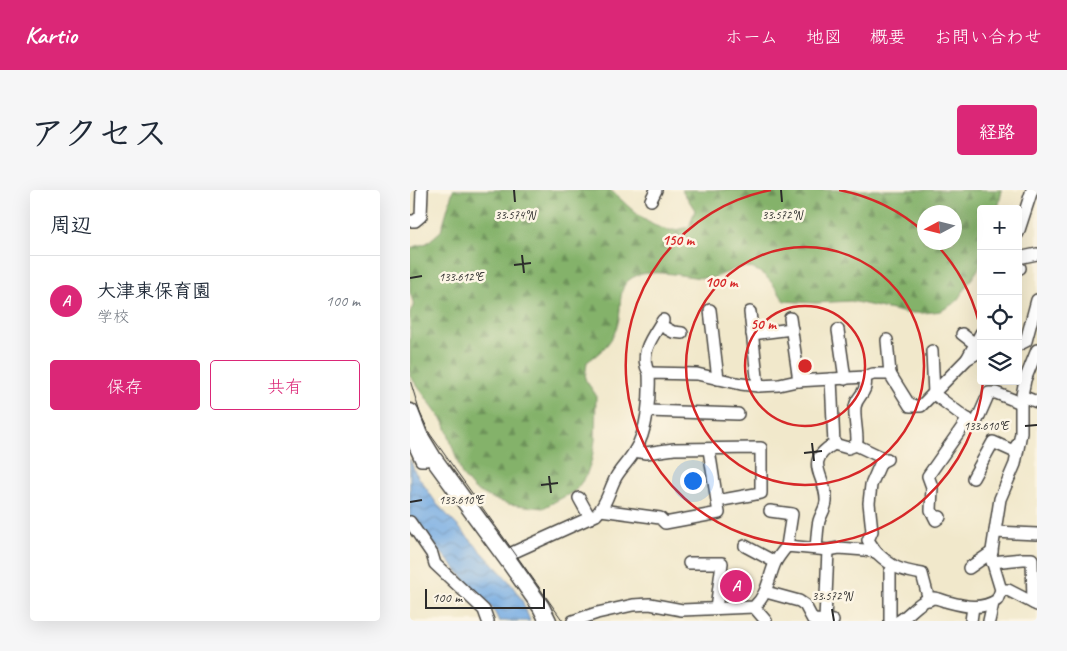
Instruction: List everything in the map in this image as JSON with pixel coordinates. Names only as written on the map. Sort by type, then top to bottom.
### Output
[{"type":"highway","points":[[410,412],[419,435],[433,458],[541,607],[548,621]]},
{"type":"street","points":[[410,220],[415,221],[421,216],[422,190]]},
{"type":"street","points":[[1022,221],[1032,190]]},
{"type":"street","points":[[1022,263],[1037,254]]},
{"type":"street","points":[[1022,341],[1037,300]]},
{"type":"street","points":[[710,310],[718,379]]},
{"type":"street","points":[[750,312],[758,386]]},
{"type":"street","points":[[506,558],[514,552],[596,515],[601,510],[615,478],[635,451],[640,440],[648,411],[650,395],[649,372],[644,365],[645,351],[661,322],[673,332],[682,333]]},
{"type":"street","points":[[752,334],[791,323],[799,381]]},
{"type":"street","points":[[838,330],[845,379]]},
{"type":"street","points":[[1022,344],[1033,342],[1037,331]]},
{"type":"street","points":[[962,334],[977,342]]},
{"type":"street","points":[[887,340],[890,374],[908,411],[921,406],[934,394],[977,346]]},
{"type":"street","points":[[899,621],[923,602],[934,598],[977,608],[998,600],[1001,590],[992,557],[1000,499],[1015,464],[1025,380],[1037,350],[1022,344]]},
{"type":"street","points":[[932,351],[934,394]]},
{"type":"street","points":[[649,372],[676,375],[697,374],[758,386],[779,385],[799,381],[865,378],[873,374],[890,374]]},
{"type":"street","points":[[856,445],[856,404],[865,392],[865,378]]},
{"type":"street","points":[[832,379],[834,444]]},
{"type":"street","points":[[934,394],[975,424],[989,393],[1037,402]]},
{"type":"street","points":[[648,411],[738,414]]},
{"type":"street","points":[[940,518],[936,520],[931,510],[932,486],[928,476],[968,419]]},
{"type":"street","points":[[410,436],[421,460],[433,458]]},
{"type":"street","points":[[973,478],[994,442],[1013,450],[1019,442]]},
{"type":"street","points":[[816,548],[819,520],[826,500],[816,466],[819,458],[823,451],[834,444],[848,448],[856,445],[880,456],[884,460],[871,485],[869,503],[872,531],[868,540],[876,552],[890,565],[901,570],[922,574],[929,600]]},
{"type":"street","points":[[635,451],[646,454],[674,449],[761,448],[760,493],[716,502]]},
{"type":"street","points":[[601,510],[660,518],[665,523],[719,513],[709,450]]},
{"type":"street","points":[[579,498],[590,518]]},
{"type":"street","points":[[573,621],[597,613],[633,605],[650,604],[682,610],[754,607],[766,592],[776,562],[787,546],[792,514],[770,511]]},
{"type":"street","points":[[410,528],[420,548],[484,610],[488,621]]},
{"type":"street","points":[[995,532],[1037,534]]},
{"type":"street","points":[[744,546],[776,562]]},
{"type":"street","points":[[787,546],[876,552]]},
{"type":"street","points":[[825,620],[828,550]]},
{"type":"street","points":[[970,568],[992,557],[1035,559],[1035,604],[1008,590],[1001,590]]},
{"type":"street","points":[[689,563],[722,562],[716,609]]},
{"type":"street","points":[[890,572],[890,621]]},
{"type":"street","points":[[766,592],[799,601],[805,605],[813,620],[833,621]]},
{"type":"street","points":[[990,621],[993,603]]},
{"type":"street","points":[[754,607],[766,621]]},
{"type":"street","points":[[972,621],[973,607]]},
{"type":"green space","points":[[453,190],[610,190],[651,224],[676,230],[689,227],[695,210],[682,190],[1002,190],[999,205],[977,205],[977,271],[956,302],[941,311],[906,313],[851,301],[815,303],[784,301],[773,284],[764,275],[759,271],[746,267],[737,268],[709,278],[665,273],[642,274],[633,277],[625,284],[623,290],[619,319],[614,334],[606,346],[587,362],[585,379],[596,395],[595,440],[592,459],[586,476],[575,491],[543,508],[508,504],[474,489],[462,475],[444,422],[410,376],[410,312],[414,305],[410,292],[410,248],[427,243],[441,231]]},
{"type":"water","points":[[410,459],[415,472],[437,504],[508,580],[522,600],[530,621],[499,621],[493,609],[410,517]]},
{"type":"tram line","points":[[410,380],[420,413],[430,434],[563,621]]},
{"type":"place","name":"大津東保育園","points":[[736,586]]}]
